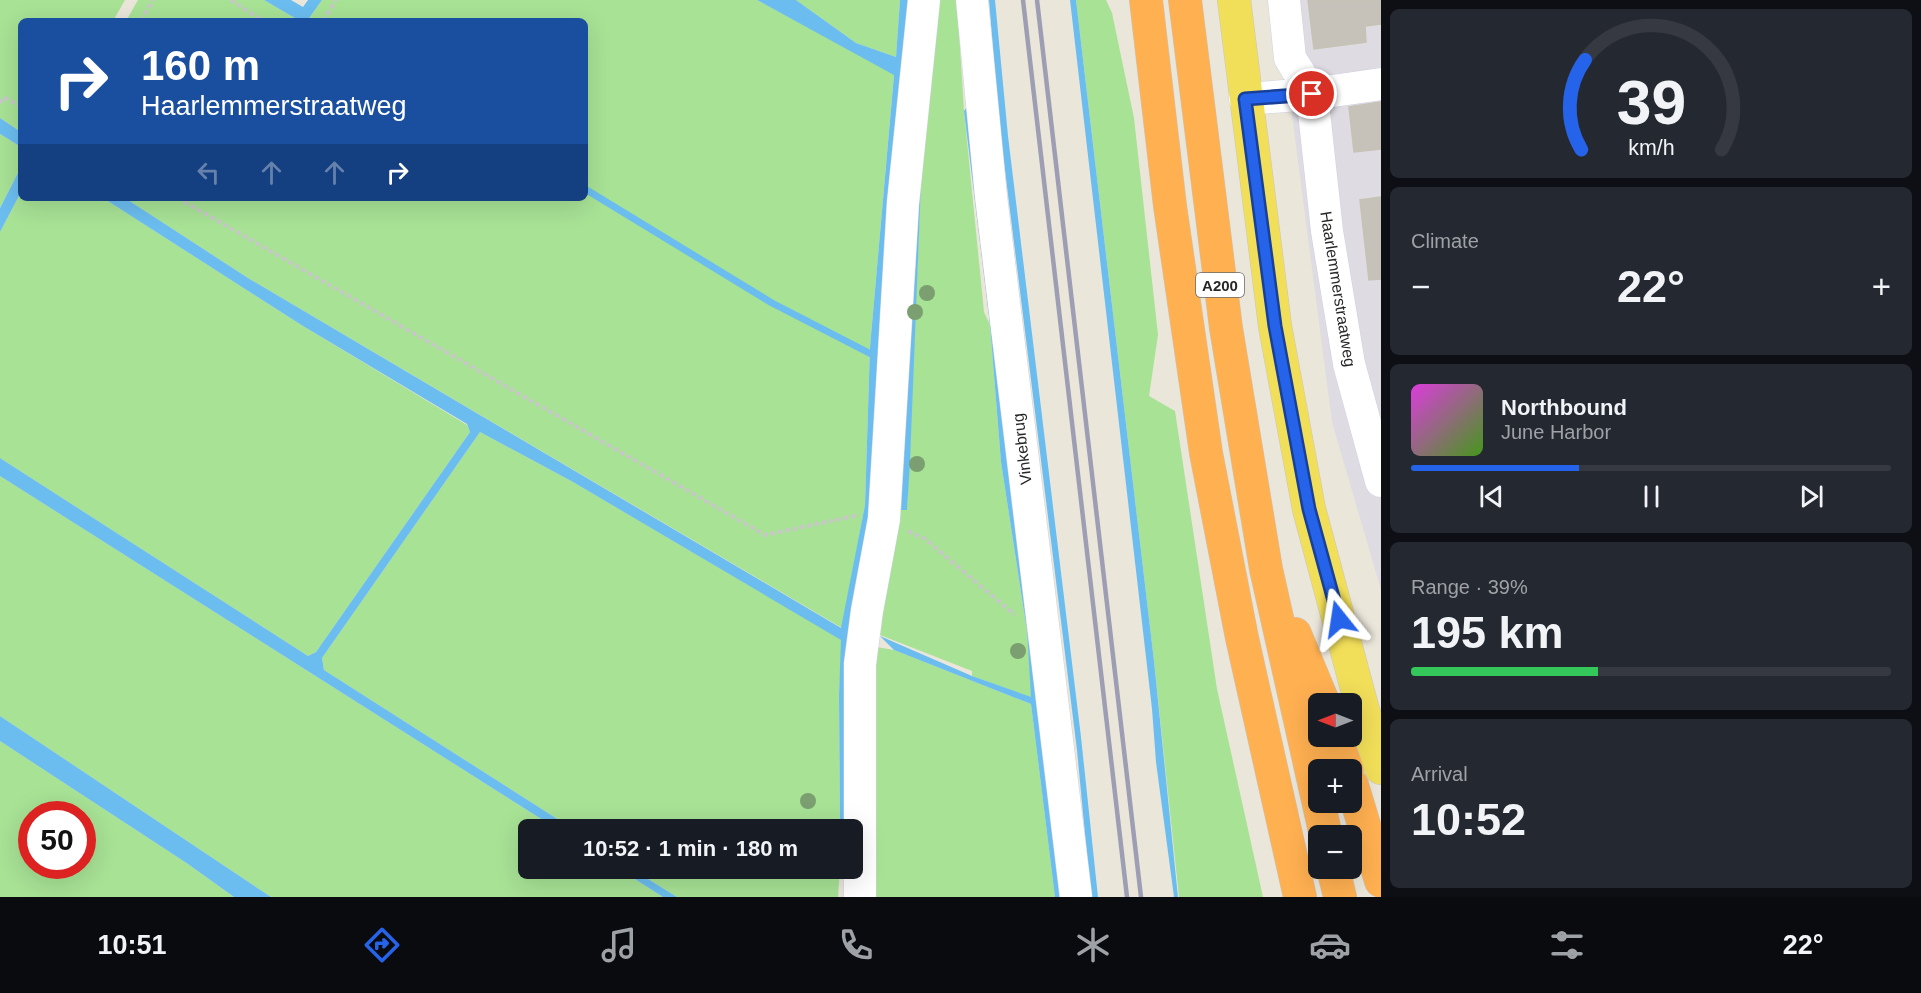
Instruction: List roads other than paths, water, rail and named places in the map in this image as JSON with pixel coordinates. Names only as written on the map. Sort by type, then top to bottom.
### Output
[{"type":"highway","name":"A200","points":[[1146,0],[1170,206],[1206,453],[1242,638],[1300,897]]},
{"type":"highway","name":"A200","points":[[1185,0],[1226,327],[1266,569],[1323,825]]},
{"type":"highway","name":"A200","points":[[1266,569],[1319,693]]},
{"type":"highway","points":[[1360,813],[1381,881]]},
{"type":"highway","points":[[1336,879],[1340,897]]},
{"type":"main road","points":[[1234,0],[1275,326],[1309,509],[1372,705],[1381,768]]},
{"type":"street","points":[[860,897],[860,664],[884,519],[902,215],[924,0]]},
{"type":"street","name":"Vinkebrug","points":[[972,0],[989,175],[1076,897]]},
{"type":"street","name":"Haarlemmerstraatweg","points":[[1284,0],[1290,58],[1312,94],[1327,231],[1349,364],[1381,481]]},
{"type":"street","points":[[1245,99],[1312,94],[1381,84]]},
{"type":"water","points":[[264,0],[291,0],[303,7],[308,0],[322,0],[309,18],[295,18]]},
{"type":"water","points":[[757,0],[796,0],[856,43],[896,57],[900,0],[908,0],[892,189],[850,819],[840,819],[841,640],[573,482],[480,432],[322,658],[324,670],[557,819],[541,819],[0,476],[0,458],[308,656],[316,652],[470,432],[467,424],[303,326],[108,201],[130,201],[248,278],[841,628],[865,505],[870,347],[894,75]]},
{"type":"water","points":[[989,0],[995,0],[1008,136],[1081,737],[1098,897],[1091,897],[1077,750],[999,122]]},
{"type":"water","points":[[1070,0],[1076,0],[1154,661],[1178,897],[1174,897],[1156,762],[1152,709]]},
{"type":"water","points":[[967,107],[1061,897],[1055,897],[1031,704],[894,650],[880,636],[972,676],[1031,697],[1027,631],[1001,462],[990,325],[964,111]]},
{"type":"water","points":[[0,118],[18,130],[18,145],[0,134]]},
{"type":"water","points":[[922,158],[910,462],[907,510],[901,510],[904,408]]},
{"type":"water","points":[[18,173],[18,198],[0,232],[0,208]]},
{"type":"water","points":[[0,716],[271,897],[234,897],[96,804],[96,801],[92,801],[0,741]]},
{"type":"water","points":[[635,879],[648,879],[677,897],[663,897]]},
{"type":"waterway","points":[[588,191],[772,303],[875,356]]},
{"type":"railway","points":[[1023,0],[1127,897]]},
{"type":"railway","points":[[1037,0],[1141,897]]}]
